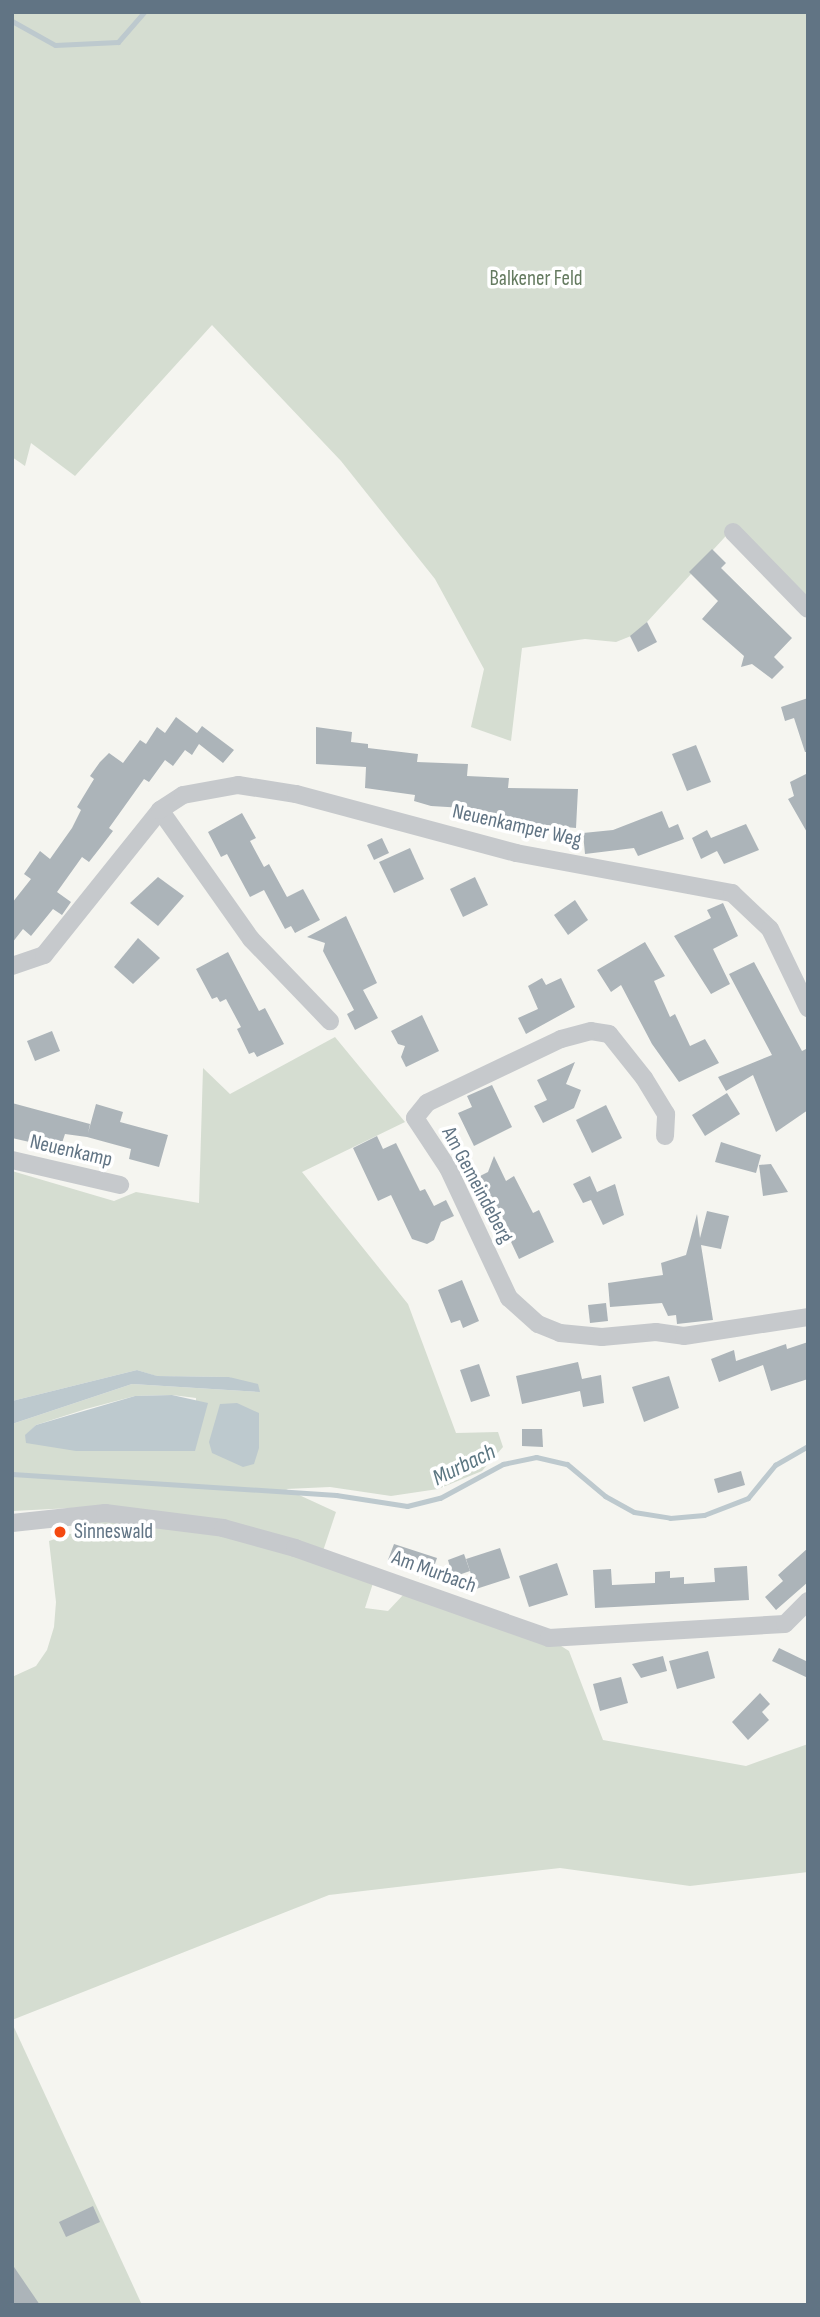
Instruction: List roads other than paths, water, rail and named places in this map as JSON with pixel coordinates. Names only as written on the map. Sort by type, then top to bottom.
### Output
[{"type":"street","points":[[733,532],[808,609]]},
{"type":"street","name":"Neuenkamper Weg","points":[[12,966],[44,955],[160,810],[183,795],[238,785],[296,794],[516,853],[732,893],[770,929],[808,1008]]},
{"type":"street","points":[[160,810],[251,939],[330,1021]]},
{"type":"street","name":"Am Gemeindeberg","points":[[665,1136],[666,1114],[644,1078],[609,1034],[591,1031],[561,1038],[427,1103],[415,1118],[448,1168],[509,1298],[538,1324],[560,1333],[602,1337],[656,1332],[684,1336],[808,1317]]},
{"type":"street","name":"Neuenkamp","points":[[12,1160],[120,1185]]},
{"type":"street","name":"Am Murbach","points":[[12,1523],[37,1517],[105,1513],[223,1528],[309,1552],[548,1638],[785,1624],[808,1601]]},
{"type":"waterway","points":[[12,21],[55,45],[118,42],[144,12]]},
{"type":"waterway","name":"Murbach","points":[[12,1474],[336,1495],[407,1506],[440,1498],[503,1464],[536,1457],[567,1464],[605,1496],[634,1512],[670,1518],[704,1515],[748,1498],[775,1465],[808,1446]]},
{"type":"place","name":"Sinneswald","points":[[60,1532]]},
{"type":"park label","name":"Balkener Feld","points":[[536,279]]}]
